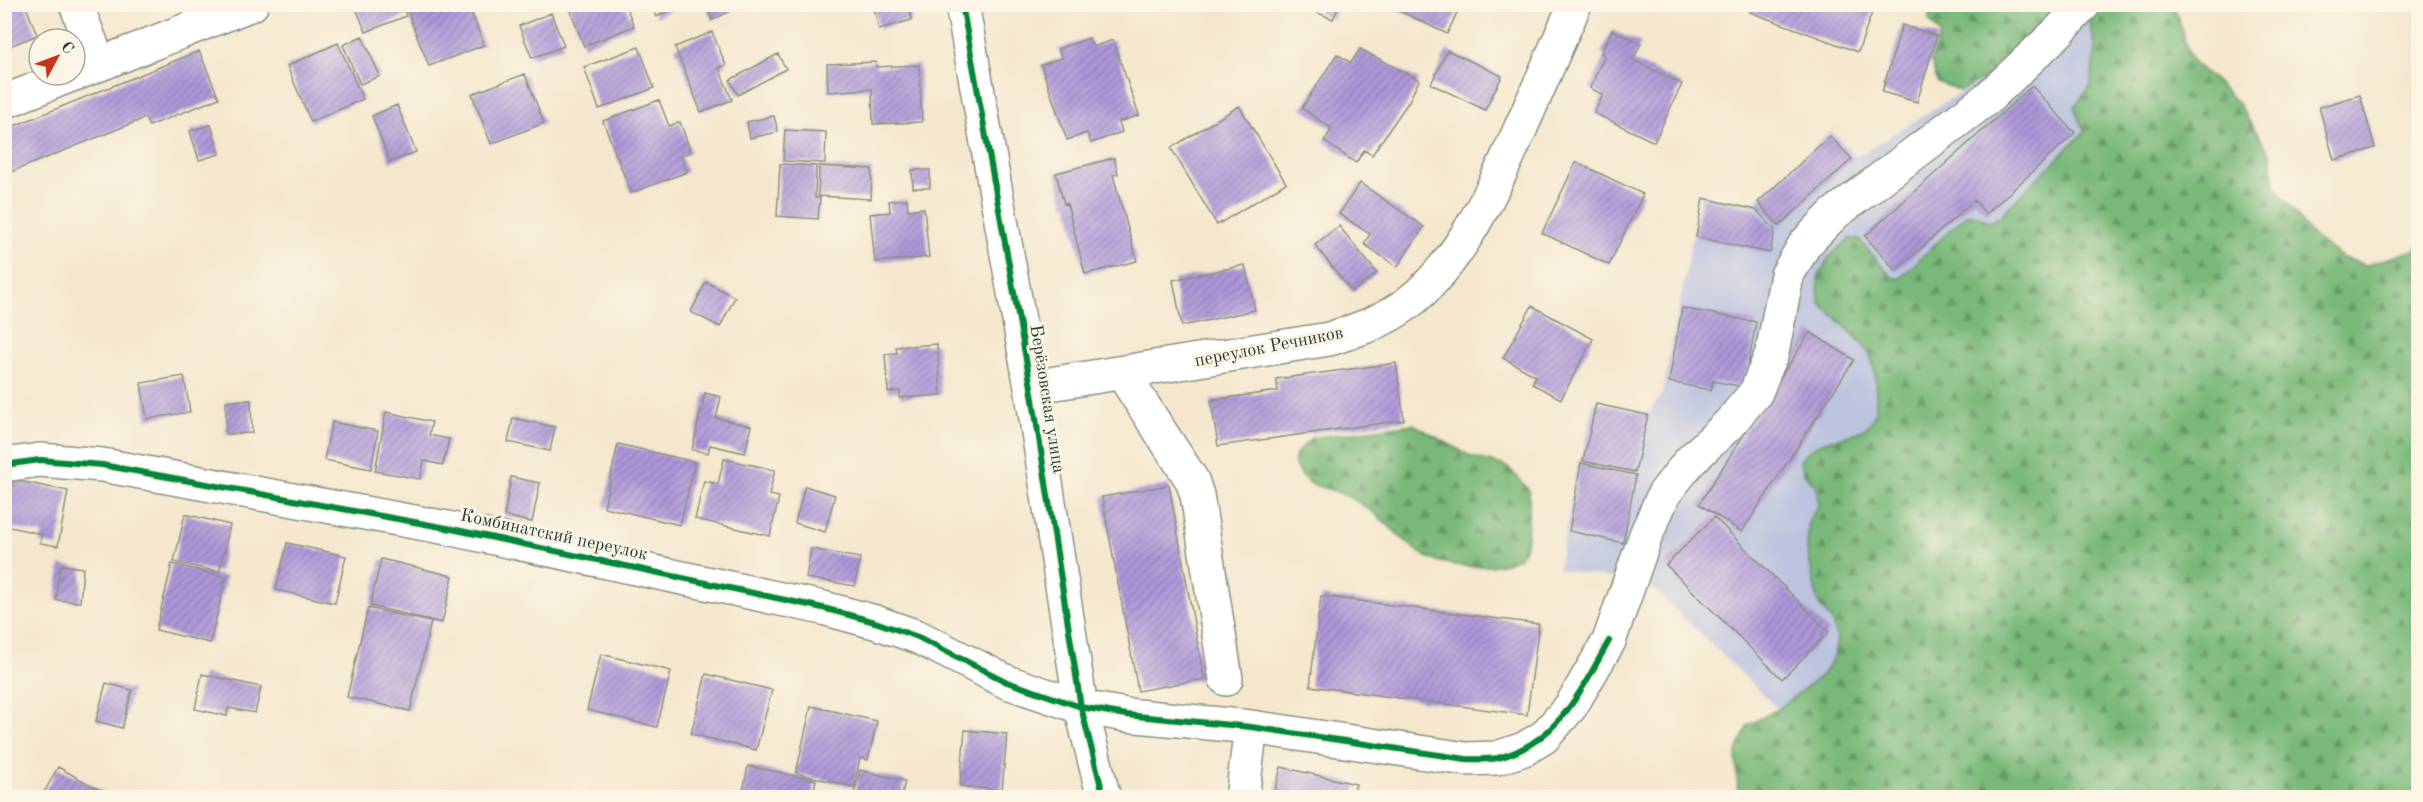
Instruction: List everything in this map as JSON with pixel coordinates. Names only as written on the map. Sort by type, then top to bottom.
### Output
[{"type":"street","points":[[76,4],[78,27]]},
{"type":"street","points":[[87,69],[252,4]]},
{"type":"street","name":"Берёзовская улица","points":[[962,4],[1031,387],[1081,707],[1104,798]]},
{"type":"street","name":"переулок Речников","points":[[1031,387],[1329,339],[1363,328],[1394,312],[1426,286],[1449,260],[1471,227],[1505,163],[1575,4]]},
{"type":"street","name":"Комбинатский переулок","points":[[4,465],[40,460],[102,465],[447,528],[823,608],[918,637],[1006,682],[1081,707],[1126,715],[1251,728],[1466,759],[1497,758],[1524,749],[1544,737],[1571,706],[1609,642],[1646,535],[1664,494],[1689,462],[1729,424],[1756,392],[1772,353],[1787,275],[1805,244],[1834,214],[1989,97],[2084,4]]},
{"type":"street","points":[[4,102],[42,87]]},
{"type":"street","points":[[1122,373],[1192,480],[1197,495],[1226,679]]},
{"type":"street","points":[[1242,798],[1251,728]]},
{"type":"shaded area","points":[[2065,5],[2088,9],[2096,50],[2090,87],[2074,107],[2086,131],[1999,217],[1990,223],[1976,215],[1966,215],[1899,279],[1892,277],[1859,240],[1862,344],[1872,358],[1876,382],[1876,413],[1866,428],[1818,444],[1805,451],[1804,473],[1815,485],[1819,504],[1809,521],[1807,549],[1818,603],[1831,620],[1837,638],[1834,657],[1822,675],[1778,709],[1650,585],[1558,569],[1578,462],[1581,458],[1594,401],[1648,413],[1662,394],[1701,194],[1751,205],[1831,131],[1856,157],[1991,74],[2044,20]]},
{"type":"green space","points":[[1930,5],[2065,5],[2044,20],[1991,74],[1961,91],[1937,82],[1931,61],[1940,34],[1929,20]]},
{"type":"green space","points":[[2065,5],[2174,5],[2190,58],[2237,102],[2271,155],[2275,185],[2310,234],[2343,258],[2367,265],[2414,250],[2418,246],[2418,797],[1738,797],[1736,753],[1748,725],[1778,709],[1822,675],[1834,657],[1837,638],[1831,620],[1818,603],[1807,549],[1809,521],[1819,504],[1815,485],[1804,473],[1800,461],[1812,448],[1820,444],[1864,429],[1872,420],[1875,409],[1876,380],[1869,353],[1856,337],[1819,303],[1818,277],[1829,257],[1850,238],[1859,240],[1892,277],[1899,279],[1966,215],[1976,215],[1990,222],[1999,217],[2085,131],[2074,107],[2090,87],[2096,50],[2087,9]]},
{"type":"green space","points":[[1413,424],[1472,457],[1503,465],[1510,469],[1529,490],[1526,545],[1518,557],[1494,565],[1464,566],[1427,557],[1359,503],[1343,494],[1308,482],[1294,464],[1296,454],[1311,438]]},
{"type":"building","points":[[5,4],[25,4],[34,27],[27,27],[27,39],[5,48]]},
{"type":"building","points":[[354,4],[401,4],[406,16],[366,32]]},
{"type":"building","points":[[422,4],[468,4],[484,45],[429,66],[407,11]]},
{"type":"building","points":[[568,4],[625,4],[634,26],[584,46]]},
{"type":"building","points":[[651,4],[684,4],[656,17]]},
{"type":"building","points":[[705,4],[728,4],[731,11],[712,20]]},
{"type":"building","points":[[873,4],[908,4],[912,20],[879,29]]},
{"type":"building","points":[[1322,4],[1340,4],[1333,19],[1318,13]]},
{"type":"building","points":[[1386,4],[1461,4],[1447,34]]},
{"type":"building","points":[[1753,4],[1875,4],[1858,52],[1750,12]]},
{"type":"building","points":[[551,13],[564,46],[532,58],[519,26]]},
{"type":"building","points":[[1902,25],[1937,36],[1917,102],[1882,92]]},
{"type":"building","points":[[1612,30],[1641,43],[1633,60],[1682,84],[1654,142],[1594,113],[1603,95],[1590,88],[1605,55],[1601,53]]},
{"type":"building","points":[[712,32],[726,65],[719,68],[732,100],[701,112],[675,47]]},
{"type":"building","points":[[362,36],[380,76],[360,84],[343,45]]},
{"type":"building","points":[[1089,38],[1093,47],[1113,40],[1139,115],[1119,122],[1122,132],[1091,143],[1087,133],[1067,140],[1041,65],[1062,58],[1058,49]]},
{"type":"building","points":[[338,43],[363,99],[311,122],[287,66]]},
{"type":"building","points":[[639,47],[654,88],[599,109],[584,67]]},
{"type":"building","points":[[1360,49],[1419,80],[1409,101],[1372,155],[1364,150],[1356,163],[1324,141],[1332,129],[1302,108],[1337,54],[1351,63]]},
{"type":"building","points":[[1447,50],[1502,76],[1485,110],[1431,84]]},
{"type":"building","points":[[199,51],[219,98],[149,126],[145,118],[4,175],[4,130]]},
{"type":"building","points":[[778,54],[786,69],[738,95],[730,80]]},
{"type":"building","points":[[876,62],[876,67],[919,65],[922,122],[873,124],[872,89],[828,92],[827,64]]},
{"type":"building","points":[[525,74],[544,123],[491,144],[472,94]]},
{"type":"building","points":[[2032,86],[2075,133],[1986,214],[1974,200],[1896,271],[1865,236]]},
{"type":"building","points":[[2360,95],[2375,148],[2334,160],[2319,107]]},
{"type":"building","points":[[659,100],[669,126],[680,122],[691,152],[681,156],[687,172],[631,193],[603,121]]},
{"type":"building","points":[[397,105],[416,152],[390,162],[372,116]]},
{"type":"building","points":[[1239,106],[1286,183],[1217,225],[1171,148]]},
{"type":"building","points":[[774,116],[778,132],[750,138],[747,122]]},
{"type":"building","points":[[211,125],[220,154],[199,160],[190,131]]},
{"type":"building","points":[[785,130],[826,132],[825,163],[783,161]]},
{"type":"building","points":[[1830,136],[1852,159],[1779,226],[1758,202]]},
{"type":"building","points":[[1114,158],[1118,174],[1113,175],[1137,261],[1085,274],[1067,203],[1064,204],[1056,173]]},
{"type":"building","points":[[1576,162],[1643,194],[1609,265],[1542,233]]},
{"type":"building","points":[[780,164],[816,166],[815,198],[820,198],[818,219],[777,216]]},
{"type":"building","points":[[819,166],[872,169],[871,199],[818,196]]},
{"type":"building","points":[[912,170],[930,170],[930,188],[913,188]]},
{"type":"building","points":[[1360,183],[1424,227],[1397,267],[1364,244],[1370,234],[1339,214]]},
{"type":"building","points":[[1703,198],[1756,210],[1775,230],[1770,253],[1696,237]]},
{"type":"building","points":[[907,199],[908,210],[924,208],[929,257],[875,262],[870,214],[890,212],[889,201]]},
{"type":"building","points":[[1339,226],[1377,273],[1352,292],[1315,245]]},
{"type":"building","points":[[1245,265],[1255,310],[1182,326],[1173,280]]},
{"type":"building","points":[[706,282],[735,297],[720,327],[691,312]]},
{"type":"building","points":[[1532,306],[1593,339],[1561,399],[1532,384],[1536,376],[1503,358]]},
{"type":"building","points":[[1682,308],[1756,322],[1744,387],[1713,381],[1711,390],[1669,382]]},
{"type":"building","points":[[1810,332],[1854,360],[1742,532],[1699,504]]},
{"type":"building","points":[[937,344],[941,395],[900,398],[900,391],[888,392],[885,354],[897,353],[896,347]]},
{"type":"building","points":[[1396,363],[1404,420],[1218,446],[1211,400],[1278,391],[1276,379]]},
{"type":"building","points":[[184,376],[190,412],[147,419],[141,383]]},
{"type":"building","points":[[705,393],[721,397],[716,418],[751,426],[745,453],[710,445],[708,453],[692,450]]},
{"type":"building","points":[[251,400],[252,433],[226,434],[226,401]]},
{"type":"building","points":[[1596,404],[1648,415],[1635,472],[1583,461]]},
{"type":"building","points":[[386,412],[432,422],[429,435],[449,439],[443,465],[424,461],[420,479],[375,471]]},
{"type":"building","points":[[513,418],[555,427],[550,451],[508,442]]},
{"type":"building","points":[[332,422],[378,431],[371,469],[324,460]]},
{"type":"building","points":[[618,444],[695,462],[680,525],[604,507]]},
{"type":"building","points":[[724,459],[775,470],[769,495],[779,497],[770,536],[695,519],[704,481],[718,484]]},
{"type":"building","points":[[1581,463],[1636,475],[1623,543],[1569,531]]},
{"type":"building","points":[[511,477],[540,483],[532,522],[504,516]]},
{"type":"building","points":[[14,480],[68,491],[58,546],[40,543],[42,534],[5,526]]},
{"type":"building","points":[[1169,485],[1204,679],[1138,691],[1102,497]]},
{"type":"building","points":[[805,486],[835,495],[825,532],[795,523]]},
{"type":"building","points":[[185,514],[230,525],[219,572],[174,562]]},
{"type":"building","points":[[1714,517],[1829,632],[1782,679],[1666,565]]},
{"type":"building","points":[[287,543],[346,556],[335,603],[276,590]]},
{"type":"building","points":[[811,549],[860,558],[855,586],[806,578]]},
{"type":"building","points":[[381,559],[453,576],[442,623],[370,606]]},
{"type":"building","points":[[172,564],[226,577],[210,643],[156,630]]},
{"type":"building","points":[[60,565],[83,568],[80,602],[56,600]]},
{"type":"building","points":[[1321,596],[1539,624],[1527,715],[1310,686]]},
{"type":"building","points":[[368,608],[431,622],[410,711],[347,697]]},
{"type":"building","points":[[601,654],[671,671],[657,727],[587,710]]},
{"type":"building","points":[[202,674],[261,687],[255,713],[228,708],[227,716],[195,709]]},
{"type":"building","points":[[706,674],[772,690],[756,750],[691,734]]},
{"type":"building","points":[[106,683],[132,690],[122,728],[96,721]]},
{"type":"building","points":[[811,706],[877,721],[868,760],[860,758],[854,787],[796,773]]},
{"type":"building","points":[[965,730],[1007,734],[1002,790],[960,786]]},
{"type":"building","points":[[748,766],[816,780],[812,798],[742,797]]},
{"type":"building","points":[[58,767],[109,795],[108,798],[41,798]]},
{"type":"building","points":[[1281,767],[1356,784],[1352,798],[1273,798]]},
{"type":"building","points":[[860,770],[905,781],[901,798],[853,798]]},
{"type":"cycle path","points":[[962,4],[1031,387],[1081,707],[1104,798]]},
{"type":"cycle path","points":[[4,465],[40,460],[102,465],[447,528],[823,608],[875,622],[918,637],[1007,682],[1081,707],[1126,715],[1251,727],[1466,759],[1498,758],[1519,751],[1537,740],[1566,712],[1609,641]]}]
